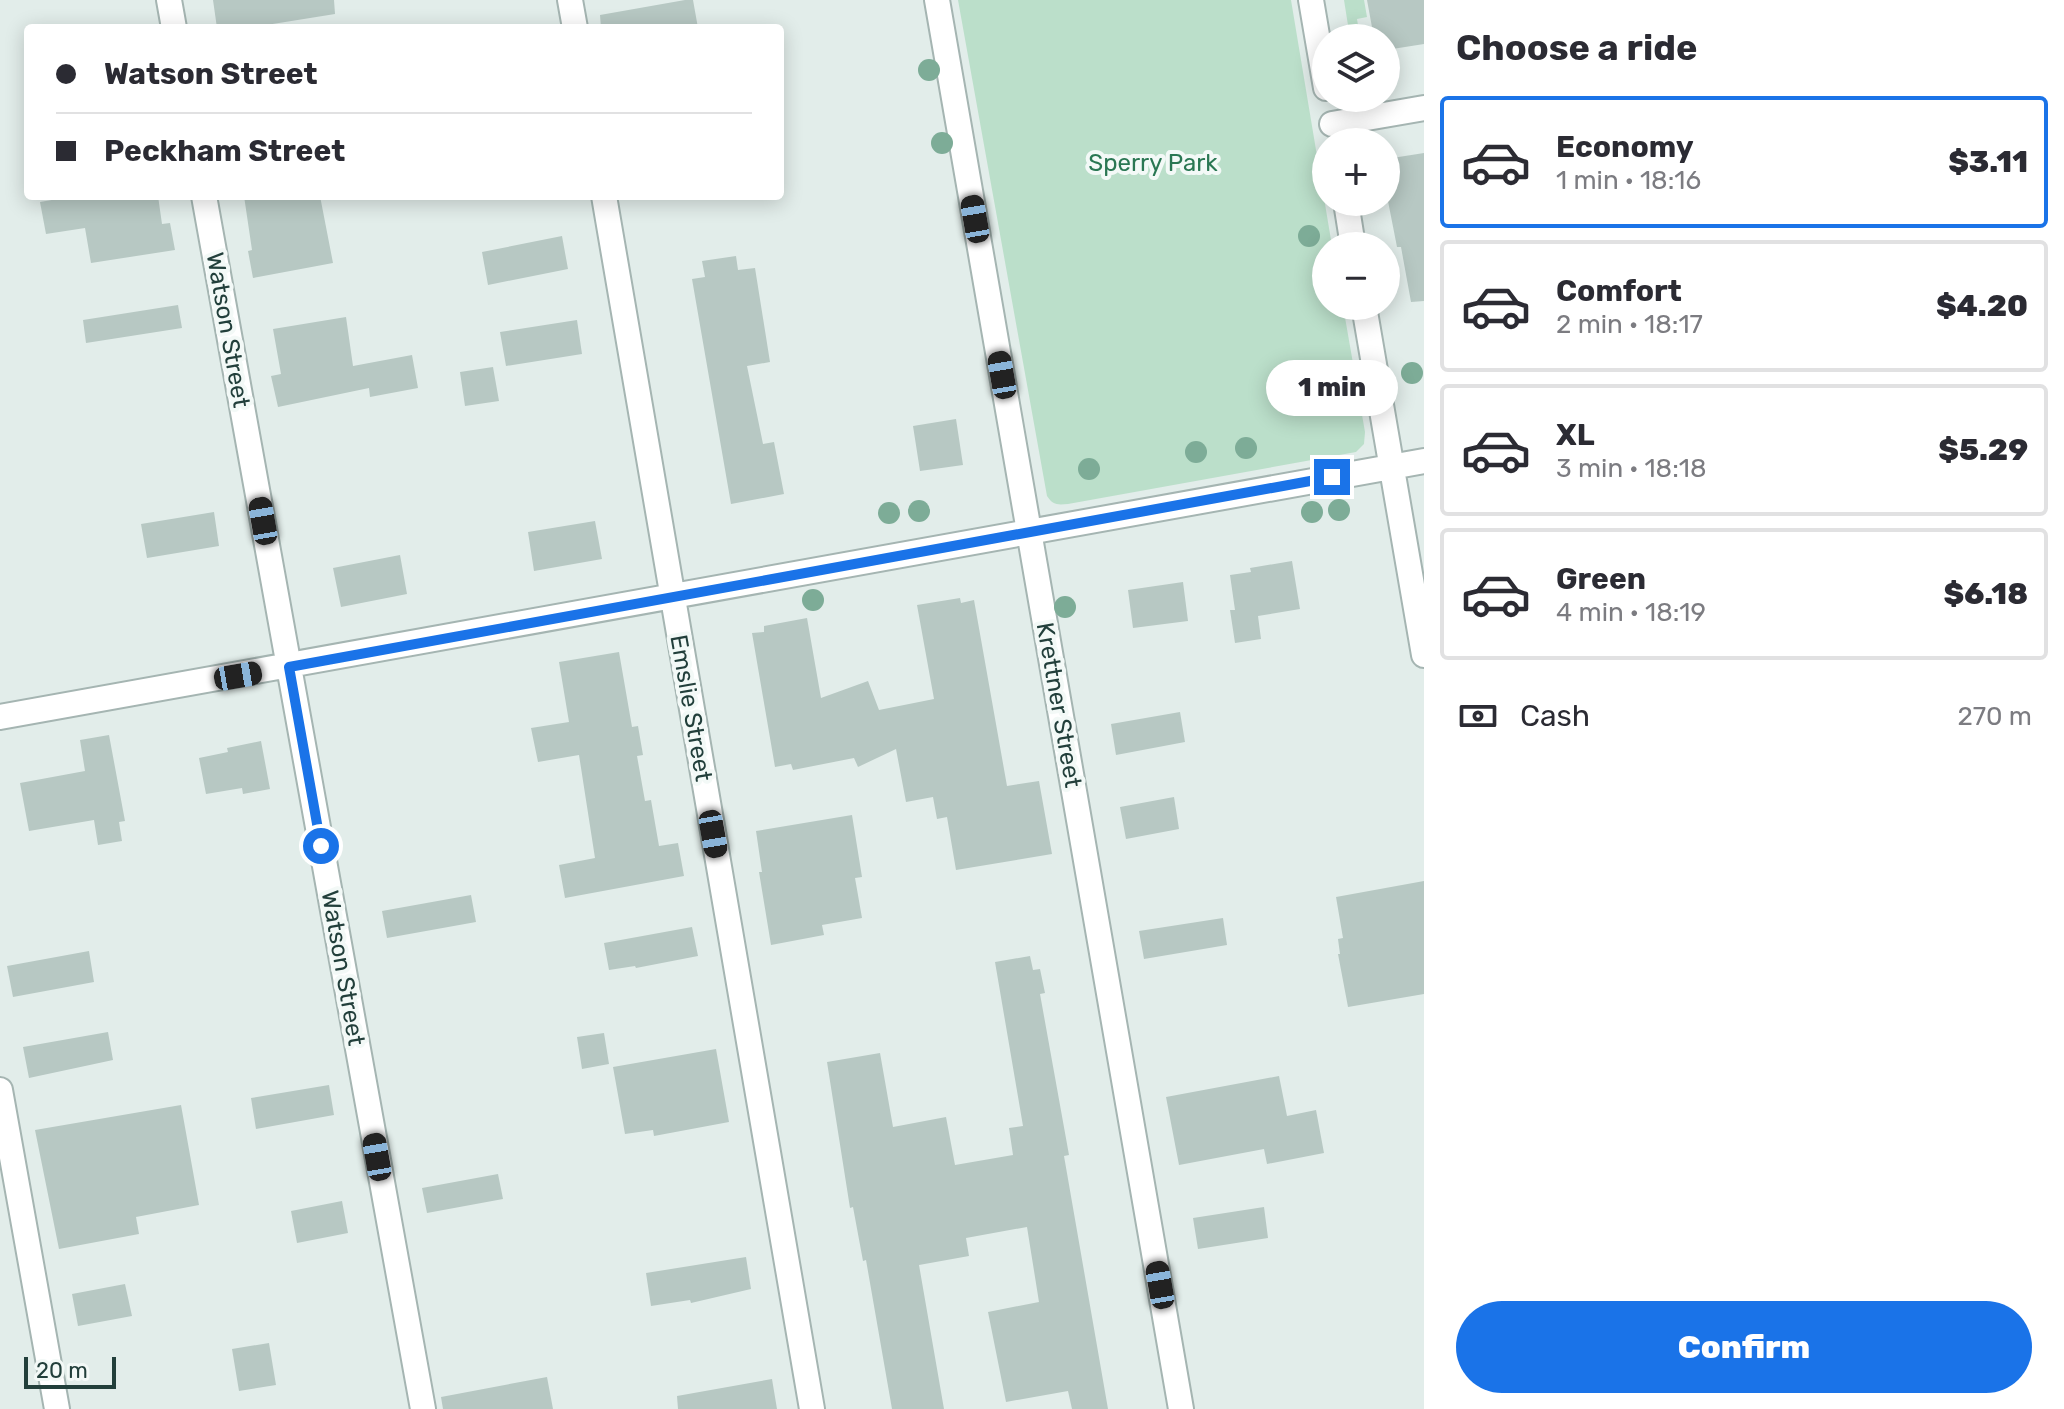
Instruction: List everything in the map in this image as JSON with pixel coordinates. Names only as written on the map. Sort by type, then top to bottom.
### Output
[{"type":"street","points":[[169,0],[173,24]]},
{"type":"street","points":[[570,0],[574,24]]},
{"type":"street","name":"Krettner Street","points":[[937,0],[1181,1409]]},
{"type":"street","points":[[1311,0],[1315,24]]},
{"type":"street","points":[[1352,128],[1424,108]]},
{"type":"street","name":"Watson Street","points":[[205,200],[423,1409]]},
{"type":"street","name":"Emslie Street","points":[[605,200],[812,1409]]},
{"type":"street","points":[[1366,320],[1424,655]]},
{"type":"street","points":[[0,717],[1424,461]]},
{"type":"street","points":[[0,1090],[57,1409]]},
{"type":"green space","name":"Sperry Park","points":[[958,0],[1291,0],[1312,128],[1312,216],[1327,216],[1330,232],[1312,232],[1312,320],[1345,320],[1365,432],[1364,444],[1356,452],[1068,504],[1056,504],[1047,496]]},
{"type":"green space","points":[[1344,0],[1364,0],[1367,17],[1357,19],[1358,24],[1348,24]]},
{"type":"building","points":[[213,0],[334,0],[335,14],[272,24],[216,24]]},
{"type":"building","points":[[693,0],[697,24],[601,24],[600,15]]},
{"type":"building","points":[[1367,0],[1424,0],[1424,44],[1400,48],[1400,24],[1371,24]]},
{"type":"building","points":[[1424,153],[1424,301],[1411,302],[1400,232],[1394,232],[1391,216],[1400,216],[1400,157]]},
{"type":"building","points":[[159,200],[162,224],[170,223],[175,250],[91,263],[85,228],[46,234],[40,202]]},
{"type":"building","points":[[245,200],[321,200],[333,263],[253,278],[248,251],[252,250]]},
{"type":"building","points":[[562,236],[568,269],[488,285],[482,252]]},
{"type":"building","points":[[736,256],[738,270],[755,268],[770,362],[747,366],[763,444],[774,442],[784,494],[731,504],[692,279],[705,277],[702,261]]},
{"type":"building","points":[[178,305],[182,328],[86,343],[83,320]]},
{"type":"building","points":[[346,317],[353,366],[412,355],[418,388],[370,397],[369,388],[278,407],[271,376],[281,374],[273,329]]},
{"type":"building","points":[[577,320],[582,354],[506,366],[500,332]]},
{"type":"building","points":[[493,367],[499,401],[465,406],[460,372]]},
{"type":"building","points":[[956,419],[963,465],[920,471],[913,426]]},
{"type":"building","points":[[214,512],[219,546],[147,558],[141,524]]},
{"type":"building","points":[[595,521],[602,559],[534,571],[528,532]]},
{"type":"building","points":[[400,555],[407,594],[341,607],[333,568]]},
{"type":"building","points":[[1292,561],[1300,609],[1258,616],[1261,639],[1235,643],[1230,610],[1235,610],[1230,575],[1251,572],[1250,568]]},
{"type":"building","points":[[1183,582],[1188,621],[1133,628],[1128,590]]},
{"type":"building","points":[[960,598],[961,603],[974,600],[1007,786],[1039,781],[1052,854],[956,870],[947,817],[937,819],[933,797],[906,802],[896,749],[858,767],[854,758],[793,770],[791,764],[775,767],[752,633],[764,632],[764,626],[807,618],[821,698],[868,681],[879,710],[934,699],[917,605]]},
{"type":"building","points":[[619,652],[632,727],[638,726],[643,755],[637,756],[645,801],[651,800],[659,846],[678,843],[684,876],[565,898],[559,865],[595,858],[579,755],[538,762],[531,728],[569,722],[559,662]]},
{"type":"building","points":[[1180,712],[1185,742],[1116,755],[1111,724]]},
{"type":"building","points":[[109,735],[125,821],[119,822],[122,841],[98,845],[94,820],[29,831],[20,783],[85,771],[80,740]]},
{"type":"building","points":[[261,741],[270,789],[243,794],[242,788],[206,794],[199,758]]},
{"type":"building","points":[[1174,797],[1179,829],[1126,839],[1120,807]]},
{"type":"building","points":[[852,815],[862,877],[855,878],[862,918],[822,925],[824,935],[771,945],[756,831]]},
{"type":"building","points":[[1424,881],[1424,994],[1348,1007],[1338,954],[1338,939],[1343,938],[1336,897]]},
{"type":"building","points":[[471,895],[476,922],[387,938],[382,911]]},
{"type":"building","points":[[1223,918],[1227,945],[1144,959],[1139,931]]},
{"type":"building","points":[[692,927],[698,956],[609,970],[604,943]]},
{"type":"building","points":[[89,951],[94,982],[13,997],[7,966]]},
{"type":"building","points":[[1030,956],[1033,970],[1040,969],[1045,993],[1040,994],[1069,1155],[1064,1156],[1108,1409],[1072,1409],[1068,1391],[1006,1402],[988,1312],[1039,1302],[1027,1227],[966,1238],[969,1256],[919,1265],[944,1409],[892,1409],[866,1260],[863,1261],[853,1207],[850,1208],[827,1062],[880,1053],[893,1127],[946,1117],[955,1165],[1013,1155],[1009,1128],[1023,1126],[995,962]]},
{"type":"building","points":[[108,1032],[113,1060],[29,1078],[23,1047]]},
{"type":"building","points":[[604,1033],[609,1064],[582,1069],[577,1037]]},
{"type":"building","points":[[716,1049],[729,1122],[654,1136],[653,1130],[625,1134],[613,1067]]},
{"type":"building","points":[[1279,1076],[1287,1116],[1316,1110],[1324,1153],[1267,1164],[1264,1149],[1179,1165],[1166,1097]]},
{"type":"building","points":[[329,1085],[334,1115],[256,1129],[251,1098]]},
{"type":"building","points":[[181,1105],[199,1205],[136,1217],[139,1234],[59,1249],[35,1130]]},
{"type":"building","points":[[498,1174],[503,1199],[427,1213],[422,1188]]},
{"type":"building","points":[[342,1201],[348,1233],[297,1243],[291,1211]]},
{"type":"building","points":[[1264,1207],[1268,1238],[1198,1249],[1193,1218]]},
{"type":"building","points":[[746,1257],[751,1289],[691,1303],[690,1300],[651,1306],[646,1273]]},
{"type":"building","points":[[125,1284],[132,1316],[78,1326],[72,1294]]},
{"type":"building","points":[[269,1343],[276,1385],[239,1391],[232,1349]]},
{"type":"building","points":[[547,1377],[553,1409],[443,1409],[441,1397]]},
{"type":"building","points":[[772,1379],[777,1409],[678,1409],[677,1396]]},
{"type":"route","points":[[321,846],[289,667],[1332,477]]}]
